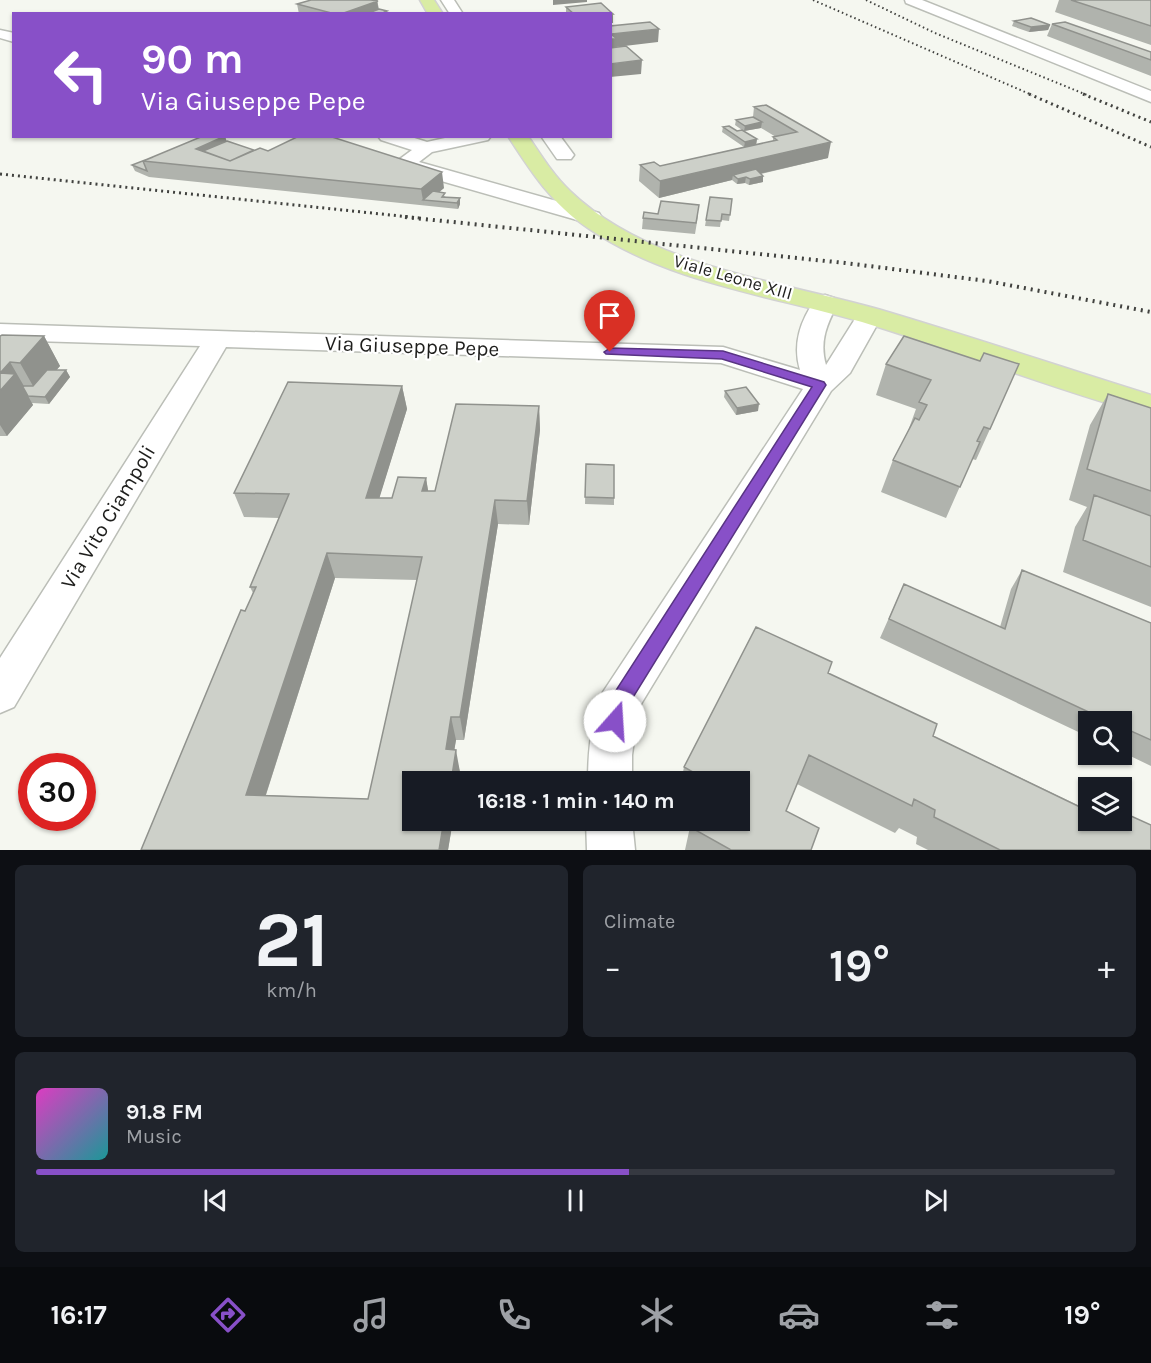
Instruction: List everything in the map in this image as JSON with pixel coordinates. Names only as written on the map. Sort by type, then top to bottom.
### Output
[{"type":"main road","points":[[519,138],[556,190],[591,218]]},
{"type":"main road","name":"Viale Leone XIII","points":[[591,218],[642,248],[673,261],[869,316],[1151,406]]},
{"type":"street","points":[[911,0],[1151,97]]},
{"type":"street","points":[[394,138],[426,148]]},
{"type":"street","points":[[404,164],[426,148],[473,138]]},
{"type":"street","points":[[551,138],[564,155]]},
{"type":"street","name":"Viale Leone XIII","points":[[382,157],[591,218]]},
{"type":"street","points":[[820,385],[809,360],[807,341],[812,326],[825,303]]},
{"type":"street","points":[[609,771],[618,705],[820,385],[840,367],[869,316]]},
{"type":"street","name":"Via Giuseppe Pepe","points":[[0,333],[723,355],[820,385]]},
{"type":"street","name":"Via Vito Ciampoli","points":[[2,689],[217,340]]},
{"type":"street","points":[[610,831],[611,850]]},
{"type":"building","points":[[311,0],[378,1],[347,12],[327,12],[297,4]]},
{"type":"building","points":[[1071,0],[1151,0],[1151,26]]},
{"type":"building","points":[[601,3],[611,12],[572,12],[566,7]]},
{"type":"building","points":[[379,9],[387,11],[385,12],[371,12]]},
{"type":"building","points":[[1031,18],[1050,25],[1031,27],[1014,21]]},
{"type":"building","points":[[650,22],[659,29],[612,34],[612,26]]},
{"type":"building","points":[[1065,22],[1151,52],[1151,60],[1052,24]]},
{"type":"building","points":[[626,46],[642,60],[612,64],[612,48]]},
{"type":"building","points":[[766,105],[831,142],[660,181],[640,165],[654,162],[660,166],[777,140],[773,137],[797,132],[754,107]]},
{"type":"building","points":[[753,117],[762,122],[745,126],[736,120]]},
{"type":"building","points":[[729,126],[737,131],[742,130],[757,139],[745,142],[723,127]]},
{"type":"building","points":[[198,138],[221,138],[196,149],[230,161],[260,148],[268,151],[295,138],[335,138],[442,172],[421,189],[143,161]]},
{"type":"building","points":[[227,141],[254,150],[230,161],[203,151]]},
{"type":"building","points":[[153,157],[143,161],[147,171],[132,165]]},
{"type":"building","points":[[756,169],[763,176],[738,179],[733,175]]},
{"type":"building","points":[[433,191],[445,193],[442,197],[460,198],[457,203],[423,200]]},
{"type":"building","points":[[710,197],[732,199],[730,215],[722,214],[721,221],[706,220]]},
{"type":"building","points":[[661,201],[699,205],[696,223],[643,218],[644,212],[658,214]]},
{"type":"building","points":[[0,336],[44,336],[20,363],[10,362],[0,373]]},
{"type":"building","points":[[904,336],[980,361],[984,353],[1019,364],[990,429],[984,427],[977,441],[980,442],[960,487],[893,460],[915,418],[919,420],[927,405],[919,402],[931,380],[886,364]]},
{"type":"building","points":[[47,370],[66,370],[45,397],[28,396],[23,387],[33,386]]},
{"type":"building","points":[[0,373],[15,374],[0,391]]},
{"type":"building","points":[[288,382],[402,386],[366,498],[392,498],[398,477],[426,478],[422,491],[435,491],[456,404],[539,406],[527,501],[495,500],[460,717],[451,717],[446,749],[456,750],[453,771],[402,771],[402,831],[442,831],[439,850],[141,850],[241,610],[245,611],[256,587],[250,587],[289,494],[234,493]],"holes":[[[327,553],[422,557],[368,799],[246,795]]]},
{"type":"building","points":[[746,387],[759,404],[737,408],[725,391]]},
{"type":"building","points":[[1108,394],[1151,408],[1151,491],[1087,469]]},
{"type":"building","points":[[586,464],[614,465],[614,498],[585,497]]},
{"type":"building","points":[[1094,495],[1151,516],[1151,567],[1083,540]]},
{"type":"building","points":[[1022,570],[1151,623],[1151,740],[1132,731],[1132,711],[1086,711],[889,619],[904,584],[1005,629]]},
{"type":"building","points":[[756,627],[832,662],[828,673],[937,724],[933,736],[1078,806],[1078,831],[1132,831],[1132,816],[1151,825],[1151,850],[1000,850],[934,817],[935,810],[914,799],[912,806],[809,755],[786,811],[819,828],[811,850],[731,850],[697,831],[750,831],[750,771],[691,771],[684,767]]},
{"type":"railway","points":[[813,0],[1032,95]]},
{"type":"railway","points":[[866,0],[935,33],[1087,95]]},
{"type":"railway","points":[[1029,94],[1151,147]]},
{"type":"railway","points":[[1083,94],[1151,122]]},
{"type":"railway","points":[[0,174],[419,218]]},
{"type":"railway","points":[[405,217],[845,263],[987,281],[1151,312]]},
{"type":"route","points":[[610,352],[723,355],[820,385],[663,631],[618,705],[615,721]]}]
